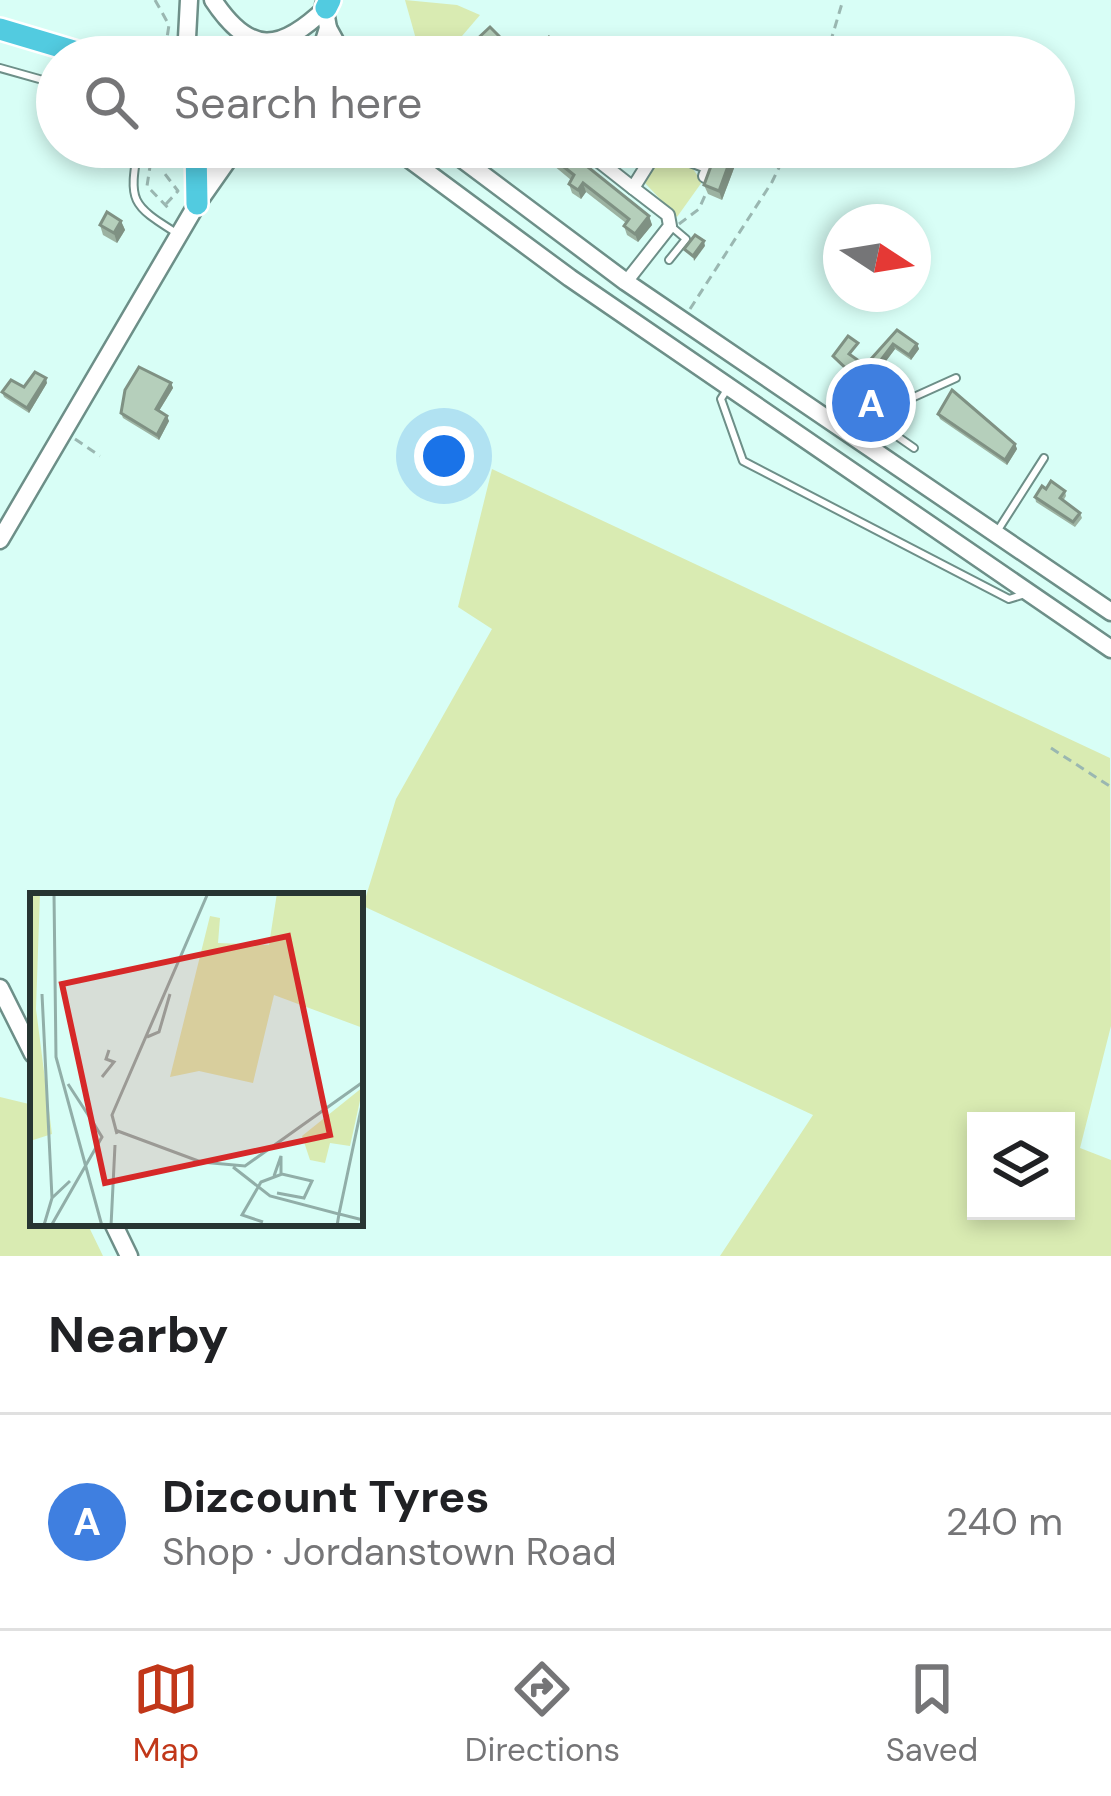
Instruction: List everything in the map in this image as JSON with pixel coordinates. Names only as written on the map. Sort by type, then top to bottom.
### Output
[{"type":"highway","points":[[0,29],[36,41]]},
{"type":"highway","points":[[195,168],[200,200]]},
{"type":"main road","points":[[187,36],[189,0]]},
{"type":"main road","points":[[213,0],[236,30],[248,36]]},
{"type":"main road","points":[[293,36],[326,9]]},
{"type":"main road","points":[[200,200],[208,168]]},
{"type":"main road","points":[[0,540],[200,200],[229,168]]},
{"type":"main road","points":[[422,168],[728,388],[1111,650]]},
{"type":"main road","points":[[474,168],[626,282],[1111,612]]},
{"type":"main road","points":[[0,988],[30,1048]]},
{"type":"main road","points":[[114,1226],[129,1256]]},
{"type":"street","points":[[608,168],[668,215],[670,226],[626,282]]},
{"type":"street","points":[[633,188],[645,168]]},
{"type":"street","points":[[706,176],[709,168]]},
{"type":"lane","points":[[0,68],[36,78]]},
{"type":"lane","points":[[136,168],[133,197],[141,212],[179,235]]},
{"type":"lane","points":[[669,260],[686,238],[670,226]]},
{"type":"lane","points":[[886,428],[904,400],[956,378]]},
{"type":"lane","points":[[728,388],[721,399],[743,461],[1009,599],[1031,592]]},
{"type":"lane","points":[[837,427],[852,405],[914,448]]},
{"type":"lane","points":[[996,533],[1044,458]]},
{"type":"path","points":[[155,0],[169,25],[167,36]]},
{"type":"path","points":[[832,36],[842,0]]},
{"type":"path","points":[[150,168],[147,187],[170,210]]},
{"type":"path","points":[[166,168],[178,191],[166,204]]},
{"type":"path","points":[[682,321],[778,168]]},
{"type":"path","points":[[670,226],[699,209],[711,179],[706,176]]},
{"type":"path","points":[[185,181],[185,199],[200,200]]},
{"type":"path","points":[[63,431],[100,456]]},
{"type":"path","points":[[1051,748],[1111,787]]},
{"type":"green space","points":[[405,0],[457,5],[480,15],[462,36],[415,36]]},
{"type":"green space","points":[[653,168],[692,168],[702,182],[677,217],[645,183]]},
{"type":"green space","points":[[492,469],[1110,758],[1111,1026],[1080,1148],[1111,1160],[1111,1256],[720,1256],[813,1115],[363,906],[396,799],[492,629],[458,607]]},
{"type":"green space","points":[[0,1097],[30,1106],[30,1226],[88,1226],[103,1256],[0,1256]]},
{"type":"building","points":[[565,168],[589,168],[649,216],[635,234],[624,226],[629,219],[583,183],[578,190],[569,184],[574,175]]},
{"type":"building","points":[[710,168],[727,168],[719,191],[704,185]]},
{"type":"building","points":[[107,212],[121,221],[114,233],[100,225]]},
{"type":"building","points":[[695,235],[704,241],[693,256],[684,249]]},
{"type":"building","points":[[897,330],[917,344],[909,355],[893,344],[878,364],[871,359]]},
{"type":"building","points":[[848,336],[858,343],[849,354],[862,363],[853,375],[833,356]]},
{"type":"building","points":[[887,365],[903,378],[889,399],[872,387]]},
{"type":"building","points":[[139,367],[171,383],[156,409],[167,416],[157,435],[121,413],[125,390]]},
{"type":"building","points":[[35,372],[46,378],[27,408],[2,392],[11,380],[24,387]]},
{"type":"building","points":[[952,390],[1015,444],[1005,460],[938,414]]},
{"type":"building","points":[[1051,481],[1065,491],[1060,498],[1080,513],[1073,522],[1035,497]]},
{"type":"place","name":"Dizcount Tyres","points":[[871,403]]}]
